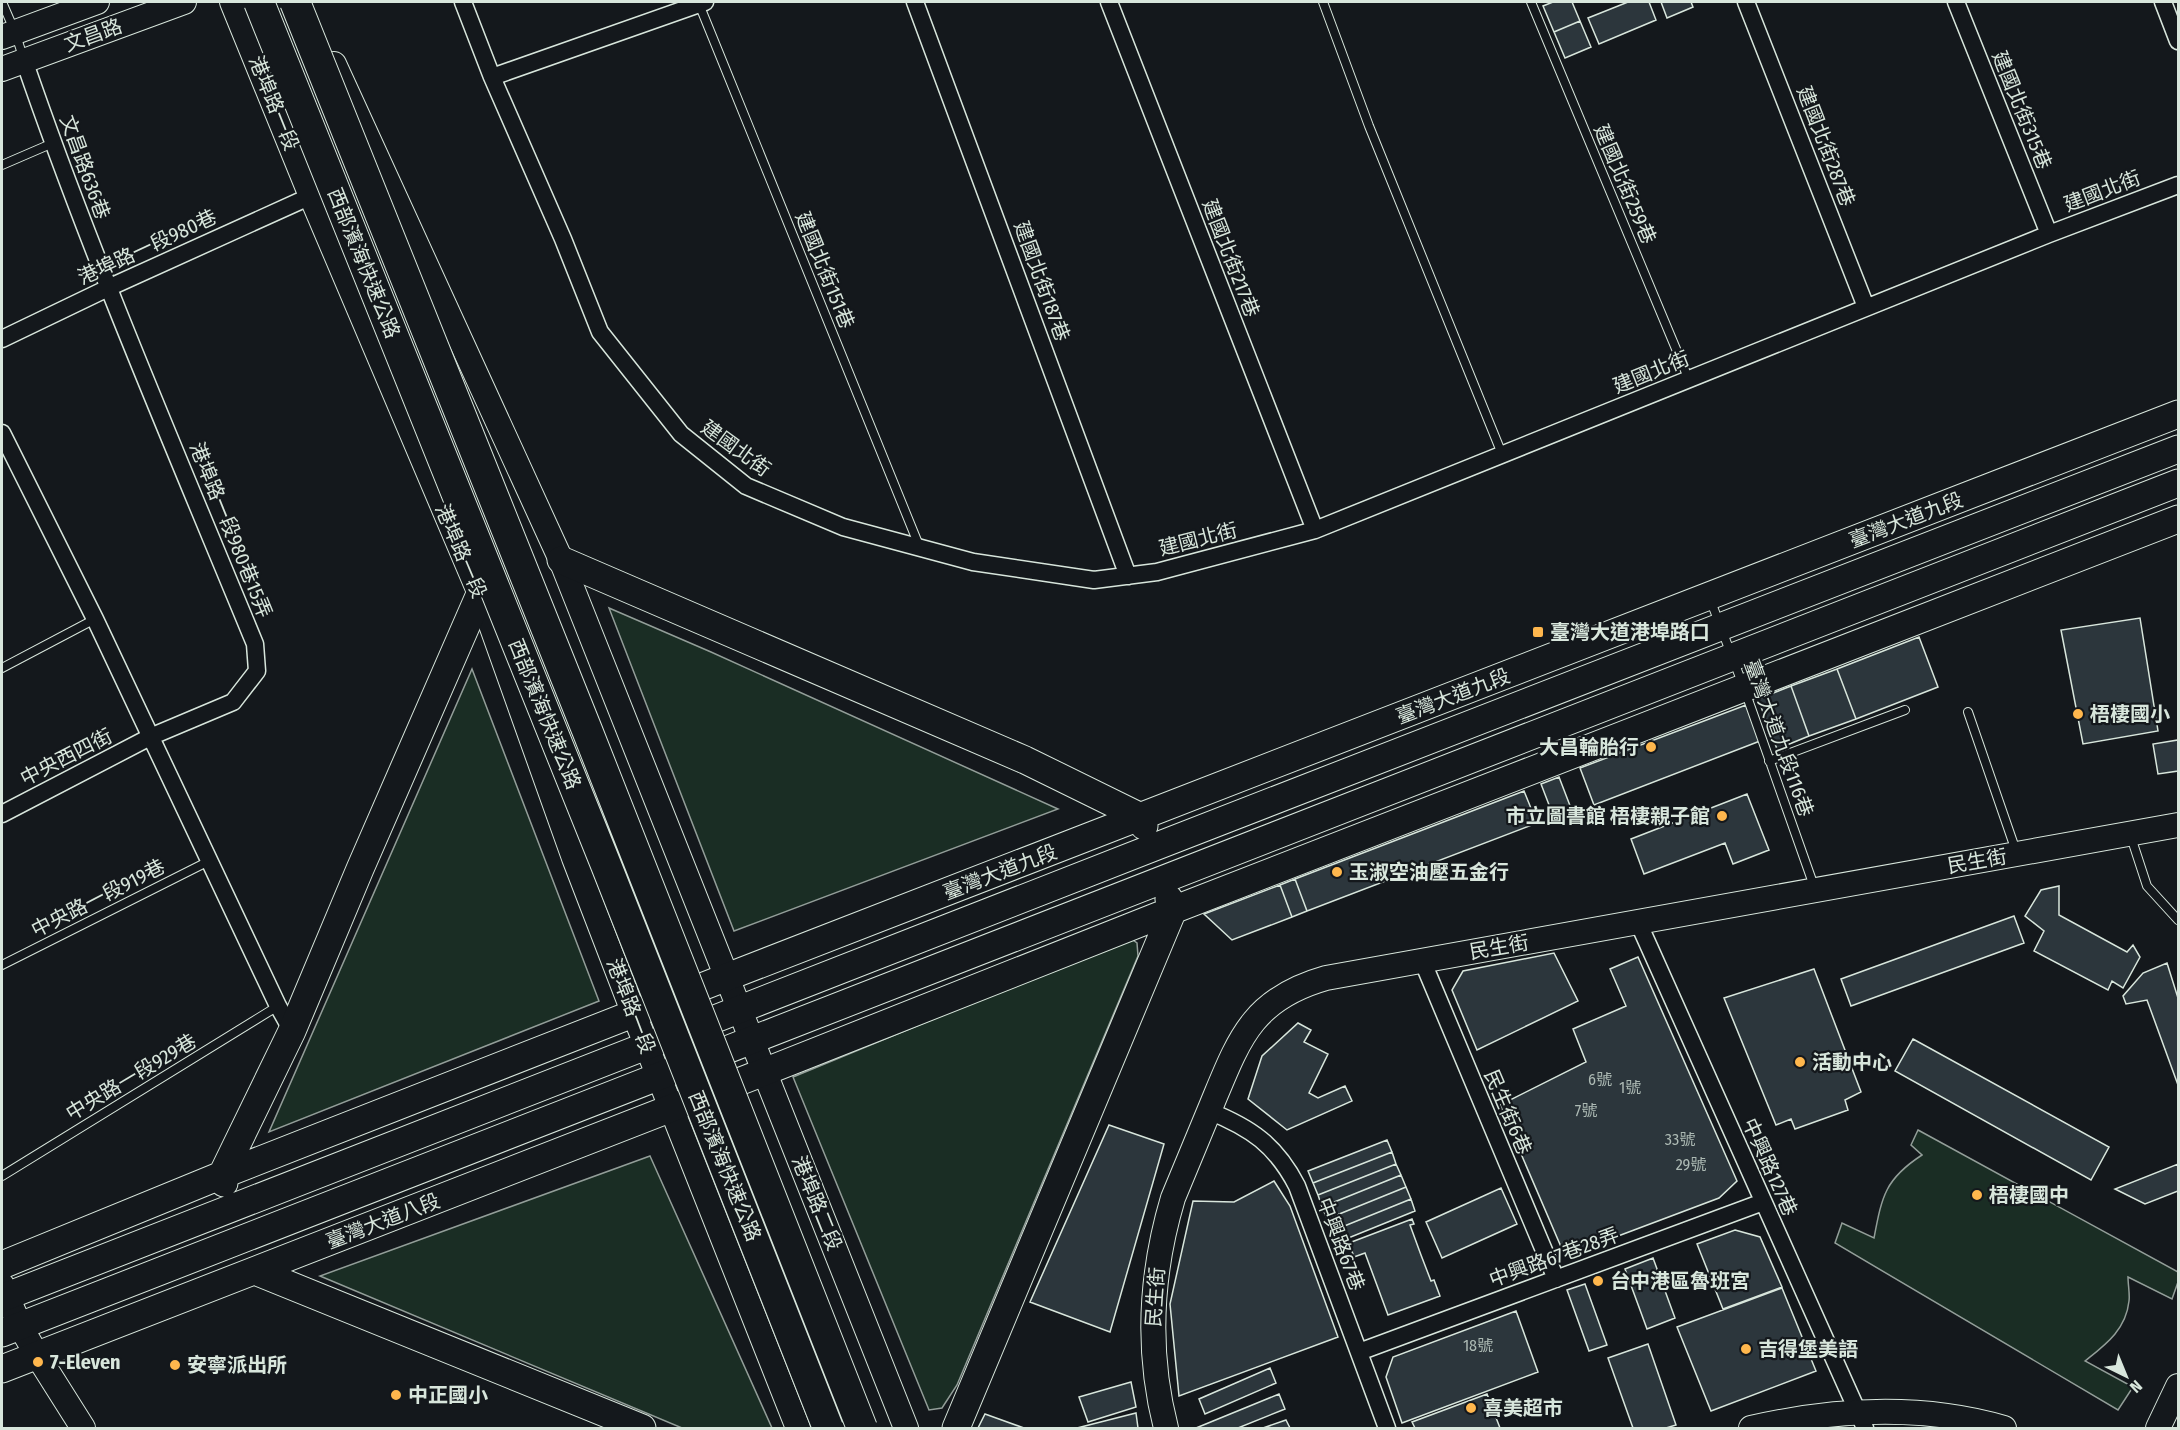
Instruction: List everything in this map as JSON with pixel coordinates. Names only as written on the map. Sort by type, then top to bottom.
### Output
[{"type":"highway","name":"西部濱海快速公路","points":[[259,2],[601,854],[828,1428]]},
{"type":"highway","name":"西部濱海快速公路","points":[[295,2],[587,730],[862,1428]]},
{"type":"main road","name":"臺灣大道九段","points":[[727,977],[2178,414]]},
{"type":"main road","name":"臺灣大道九段","points":[[740,1009],[2178,449]]},
{"type":"main road","points":[[752,1040],[2178,483]]},
{"type":"main road","points":[[764,1072],[1173,910],[2178,519]]},
{"type":"main road","points":[[561,560],[1025,760],[1141,817],[1173,910],[956,1428]]},
{"type":"main road","points":[[232,1208],[222,1175],[292,1031],[480,594]]},
{"type":"main road","points":[[2,1265],[222,1175],[727,977]]},
{"type":"main road","points":[[3,1293],[232,1208],[740,1009]]},
{"type":"main road","name":"臺灣大道八段","points":[[11,1329],[752,1040]]},
{"type":"main road","name":"臺灣大道八段","points":[[2,1369],[764,1072]]},
{"type":"main road","points":[[255,1271],[642,1428]]},
{"type":"street","name":"文昌路","points":[[8,35],[97,2]]},
{"type":"street","name":"文昌路","points":[[2,69],[184,2]]},
{"type":"street","name":"港埠路一段","points":[[232,2],[311,196],[480,594],[574,858],[671,1108]]},
{"type":"street","points":[[306,2],[561,560],[727,977]]},
{"type":"street","name":"建國北街","points":[[463,2],[492,77],[563,239],[600,332],[681,434],[746,486],[843,527],[973,562],[1094,580],[1156,572],[1315,530],[1866,307],[2178,185]]},
{"type":"street","name":"建國北街187巷","points":[[915,2],[1128,576]]},
{"type":"street","name":"建國北街217巷","points":[[1109,2],[1315,530]]},
{"type":"street","name":"建國北街287巷","points":[[1746,2],[1866,307]]},
{"type":"street","name":"建國北街315巷","points":[[1956,2],[2049,234]]},
{"type":"street","points":[[2163,2],[2178,41]]},
{"type":"street","points":[[492,77],[702,3]]},
{"type":"street","name":"文昌路636巷","points":[[24,60],[108,288]]},
{"type":"street","name":"港埠路一段980巷","points":[[2,339],[311,196]]},
{"type":"street","name":"港埠路一段980巷15弄","points":[[108,288],[255,644],[258,671],[233,702],[150,737]]},
{"type":"street","points":[[3,442],[95,619],[278,1006],[292,1031]]},
{"type":"street","name":"中央西四街","points":[[2,814],[150,737]]},
{"type":"street","name":"民生街","points":[[1166,1428],[1156,1379],[1152,1323],[1155,1272],[1173,1198],[1241,1039],[1257,1017],[1284,995],[1326,978],[2178,825]]},
{"type":"street","name":"中興路127巷","points":[[1638,922],[1861,1420]]},
{"type":"street","name":"民生街6巷","points":[[1422,960],[1556,1279]]},
{"type":"street","name":"港埠路二段","points":[[727,977],[906,1428]]},
{"type":"street","points":[[671,1108],[798,1428]]},
{"type":"street","name":"中興路67巷","points":[[1209,1111],[1239,1123],[1260,1137],[1271,1147],[1297,1186],[1387,1428]]},
{"type":"street","name":"中興路67巷28弄","points":[[1359,1352],[1763,1202]]},
{"type":"street","points":[[3,1293],[11,1329],[37,1355],[83,1428]]},
{"type":"street","points":[[2158,1428],[2178,1386]]},
{"type":"street","points":[[1751,1428],[1808,1417],[1861,1420],[1927,1414],[2004,1428]]},
{"type":"lane","points":[[2,2],[8,35],[24,60]]},
{"type":"lane","points":[[1323,2],[1369,126],[1502,454]]},
{"type":"lane","name":"建國北街259巷","points":[[1531,2],[1689,380]]},
{"type":"lane","name":"建國北街151巷","points":[[702,3],[921,549]]},
{"type":"lane","points":[[2,165],[53,143]]},
{"type":"lane","name":"臺灣大道九段116巷","points":[[1709,596],[1816,891]]},
{"type":"lane","points":[[2,668],[95,619]]},
{"type":"lane","points":[[1769,761],[1905,710]]},
{"type":"lane","points":[[1968,712],[2017,854]]},
{"type":"lane","points":[[2130,834],[2147,886],[2178,920]]},
{"type":"lane","name":"中央路一段919巷","points":[[2,965],[209,861]]},
{"type":"lane","name":"中央路一段929巷","points":[[2,1176],[278,1006]]},
{"type":"green space","points":[[609,608],[711,652],[1058,809],[734,931]]},
{"type":"green space","points":[[472,669],[599,1001],[269,1132]]},
{"type":"green space","points":[[1130,938],[1137,943],[1138,956],[957,1385],[942,1408],[929,1410],[793,1077]]},
{"type":"green space","points":[[1918,1130],[2178,1272],[2178,1282],[2172,1299],[2128,1277],[2129,1301],[2124,1320],[2113,1336],[2085,1361],[2133,1387],[2118,1410],[1835,1243],[1842,1223],[1874,1238],[1887,1190],[1900,1172],[1922,1155],[1911,1145]]},
{"type":"green space","points":[[650,1156],[772,1428],[682,1428],[320,1276]]},
{"type":"building","points":[[1553,2],[1572,2],[1580,21],[1554,32],[1543,6]]},
{"type":"building","points":[[1628,2],[1649,2],[1656,20],[1599,44],[1588,18]]},
{"type":"building","points":[[1661,2],[1691,2],[1693,7],[1667,18]]},
{"type":"building","points":[[1580,21],[1591,47],[1565,58],[1554,32]]},
{"type":"building","points":[[2140,618],[2158,731],[2083,744],[2061,630]]},
{"type":"building","points":[[1919,637],[1938,687],[1856,719],[1837,669]]},
{"type":"building","points":[[1837,669],[1856,719],[1809,736],[1791,686]]},
{"type":"building","points":[[1791,686],[1809,736],[1777,749],[1758,699]]},
{"type":"building","points":[[1746,705],[1760,741],[1594,805],[1580,768]]},
{"type":"building","points":[[2178,740],[2178,771],[2158,774],[2153,744]]},
{"type":"building","points":[[1559,777],[1574,816],[1556,823],[1541,784]]},
{"type":"building","points":[[1524,791],[1537,823],[1307,911],[1295,879]]},
{"type":"building","name":"市立圖書館 梧棲親子館","points":[[1747,794],[1769,850],[1733,864],[1725,843],[1644,874],[1631,839]]},
{"type":"building","points":[[1295,879],[1307,911],[1292,917],[1280,885]]},
{"type":"building","points":[[1280,885],[1292,917],[1232,940],[1204,914]]},
{"type":"building","points":[[2059,886],[2059,915],[2127,952],[2133,945],[2140,957],[2123,988],[2112,981],[2108,990],[2034,951],[2044,931],[2025,916],[2041,890]]},
{"type":"building","points":[[2014,916],[2024,943],[1851,1006],[1841,979]]},
{"type":"building","points":[[1554,953],[1578,1001],[1477,1050],[1452,990],[1463,971]]},
{"type":"building","points":[[1638,957],[1737,1181],[1719,1198],[1565,1256],[1500,1105],[1586,1062],[1573,1029],[1626,1006],[1610,969]]},
{"type":"building","points":[[2167,963],[2178,998],[2178,1085],[2147,1000],[2126,1004],[2123,996],[2143,973]]},
{"type":"building","name":"活動中心","points":[[1814,969],[1861,1092],[1845,1100],[1848,1110],[1795,1129],[1791,1119],[1776,1125],[1724,998]]},
{"type":"building","points":[[1298,1023],[1311,1030],[1304,1042],[1328,1054],[1309,1093],[1318,1098],[1345,1086],[1352,1101],[1287,1130],[1248,1099],[1262,1056]]},
{"type":"building","points":[[1913,1039],[2109,1147],[2091,1180],[1895,1071]]},
{"type":"building","points":[[1109,1125],[1164,1144],[1110,1332],[1030,1302]]},
{"type":"building","points":[[1387,1140],[1392,1152],[1313,1183],[1308,1171]]},
{"type":"building","points":[[1392,1152],[1396,1164],[1318,1195],[1313,1183]]},
{"type":"building","points":[[1396,1164],[1401,1175],[1322,1207],[1318,1195]]},
{"type":"building","points":[[2178,1164],[2178,1191],[2145,1204],[2115,1189]]},
{"type":"building","points":[[1401,1175],[1406,1187],[1327,1219],[1322,1207]]},
{"type":"building","points":[[1274,1181],[1290,1206],[1338,1337],[1179,1396],[1170,1304],[1193,1201],[1234,1202]]},
{"type":"building","points":[[1406,1187],[1411,1199],[1332,1231],[1327,1219]]},
{"type":"building","points":[[1501,1188],[1517,1224],[1442,1258],[1426,1222]]},
{"type":"building","points":[[1411,1199],[1415,1211],[1336,1243],[1332,1231]]},
{"type":"building","points":[[1412,1219],[1414,1224],[1410,1225],[1431,1281],[1434,1280],[1440,1296],[1388,1315],[1365,1253],[1354,1257],[1349,1243]]},
{"type":"building","points":[[1735,1230],[1760,1237],[1782,1287],[1723,1309],[1697,1244]]},
{"type":"building","points":[[1653,1258],[1675,1318],[1647,1329],[1625,1269]]},
{"type":"building","points":[[1585,1284],[1607,1345],[1589,1351],[1567,1290]]},
{"type":"building","name":"吉得堡美語","points":[[1782,1288],[1816,1371],[1711,1411],[1677,1327]]},
{"type":"building","points":[[1516,1311],[1538,1372],[1402,1423],[1386,1377],[1393,1357]]},
{"type":"building","points":[[1648,1344],[1676,1425],[1666,1428],[1633,1428],[1608,1358]]},
{"type":"building","points":[[1270,1368],[1276,1383],[1205,1414],[1199,1399]]},
{"type":"building","points":[[1131,1382],[1136,1407],[1088,1422],[1079,1397]]},
{"type":"building","points":[[1279,1394],[1285,1409],[1238,1428],[1196,1428]]},
{"type":"building","name":"喜美超市","points":[[1487,1394],[1500,1428],[1415,1428],[1412,1422]]},
{"type":"building","points":[[1136,1413],[1138,1428],[1077,1428]]},
{"type":"building","points":[[985,1414],[1024,1428],[978,1428]]},
{"type":"building","points":[[1286,1420],[1290,1428],[1263,1428]]},
{"type":"place","name":"臺灣大道港埠路口","points":[[1538,632]]},
{"type":"place","name":"梧棲國小","points":[[2078,714]]},
{"type":"place","name":"大昌輪胎行","points":[[1651,747]]},
{"type":"place","name":"市立圖書館 梧棲親子館","points":[[1722,816]]},
{"type":"place","name":"玉淑空油壓五金行","points":[[1337,872]]},
{"type":"place","name":"活動中心","points":[[1800,1062]]},
{"type":"place","name":"梧棲國中","points":[[1977,1195]]},
{"type":"place","name":"台中港區魯班宮","points":[[1598,1281]]},
{"type":"place","name":"吉得堡美語","points":[[1746,1349]]},
{"type":"place","name":"7-Eleven","points":[[38,1362]]},
{"type":"place","name":"安寧派出所","points":[[175,1365]]},
{"type":"place","name":"中正國小","points":[[396,1395]]},
{"type":"place","name":"喜美超市","points":[[1471,1408]]}]
